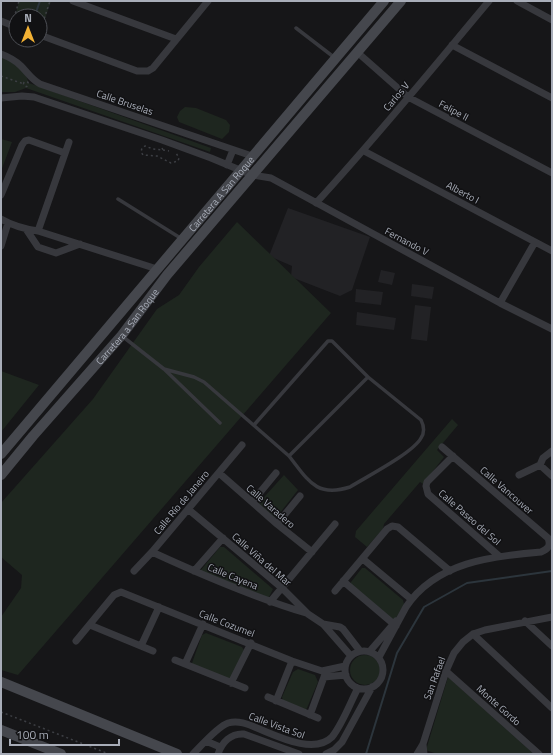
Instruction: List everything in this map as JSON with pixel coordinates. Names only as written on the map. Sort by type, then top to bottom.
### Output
[{"type":"main road","name":"Carretera A San Roque","points":[[1,454],[384,1]]},
{"type":"main road","name":"Carretera A San Roque","points":[[252,175],[401,1]]},
{"type":"main road","name":"Carretera a San Roque","points":[[1,475],[33,436],[122,335],[167,275],[252,175]]},
{"type":"main road","points":[[90,349],[112,336],[122,335],[121,327],[129,309],[130,302]]},
{"type":"main road","points":[[1,682],[176,754]]},
{"type":"main road","points":[[1,730],[61,754]]},
{"type":"street","points":[[73,1],[176,39]]},
{"type":"street","points":[[48,38],[137,71],[148,71],[153,68],[206,1]]},
{"type":"street","name":"Carlos V","points":[[316,203],[364,150],[489,1]]},
{"type":"street","points":[[517,1],[552,20]]},
{"type":"street","points":[[452,45],[552,98]]},
{"type":"street","name":"Felipe II","points":[[357,52],[408,97],[552,173]]},
{"type":"street","name":"Calle Bruselas","points":[[1,54],[14,60],[32,79],[40,84],[252,156]]},
{"type":"street","points":[[1,98],[22,96],[34,97],[162,140],[240,170]]},
{"type":"street","points":[[1,195],[25,141],[29,140],[65,153]]},
{"type":"street","points":[[38,231],[69,142]]},
{"type":"street","points":[[227,164],[233,150]]},
{"type":"street","name":"Alberto I","points":[[364,150],[552,251]]},
{"type":"street","name":"Fernando V","points":[[240,170],[252,175],[271,178],[500,303],[552,329]]},
{"type":"street","points":[[1,219],[26,229],[38,231],[157,269]]},
{"type":"street","points":[[1,246],[8,223]]},
{"type":"street","points":[[26,229],[38,247],[56,253],[80,244]]},
{"type":"street","points":[[500,303],[535,242]]},
{"type":"street","name":"Calle Río de Janeiro","points":[[134,571],[152,552],[242,445]]},
{"type":"street","name":"Calle Vancouver","points":[[442,447],[548,538],[549,546],[541,552],[499,556]]},
{"type":"street","points":[[520,475],[540,465],[543,458],[552,451]]},
{"type":"street","name":"Calle Paseo del Sol","points":[[453,456],[427,482],[426,491],[499,556]]},
{"type":"street","points":[[540,465],[552,476]]},
{"type":"street","name":"Calle Varadero","points":[[219,473],[276,524],[312,552]]},
{"type":"street","points":[[252,502],[276,473]]},
{"type":"street","points":[[276,524],[300,496]]},
{"type":"street","name":"Calle Viña del Mar","points":[[188,509],[282,588],[308,614],[323,624],[351,656]]},
{"type":"street","points":[[270,602],[335,524]]},
{"type":"street","points":[[335,591],[389,527],[398,527],[450,571]]},
{"type":"street","points":[[194,572],[223,538]]},
{"type":"street","name":"Calle Cayena","points":[[152,552],[194,572],[270,602],[308,614]]},
{"type":"street","points":[[370,651],[395,625],[411,599],[427,583],[463,565],[499,556]]},
{"type":"street","points":[[363,559],[411,599]]},
{"type":"street","points":[[344,581],[395,625]]},
{"type":"street","name":"Calle Cozumel","points":[[90,625],[114,595],[124,593],[252,643],[323,674],[346,675]]},
{"type":"street","points":[[141,646],[159,607]]},
{"type":"street","name":"San Rafael","points":[[420,754],[446,671],[454,653],[463,642],[473,634],[525,621],[552,617]]},
{"type":"street","points":[[525,621],[552,646]]},
{"type":"street","points":[[185,664],[203,624]]},
{"type":"street","name":"Calle Viña del Mar","points":[[323,624],[340,627],[343,629],[360,651]]},
{"type":"street","points":[[76,641],[90,625],[153,651]]},
{"type":"street","points":[[379,657],[395,625]]},
{"type":"street","points":[[473,634],[552,708]]},
{"type":"street","points":[[231,683],[252,643]]},
{"type":"street","points":[[326,754],[334,750],[342,742],[372,687],[381,680],[384,672],[383,664],[379,657],[370,651],[360,651],[351,656],[345,666],[346,675],[350,683],[358,688],[363,689],[372,687]]},
{"type":"street","points":[[175,660],[245,688]]},
{"type":"street","points":[[276,701],[292,660]]},
{"type":"street","points":[[310,715],[323,674],[345,666]]},
{"type":"street","name":"Monte Gordo","points":[[446,671],[539,754]]},
{"type":"street","name":"Calle Vista Sol","points":[[194,754],[223,726],[234,722],[244,723],[306,746],[318,745],[327,741],[337,729],[358,688]]},
{"type":"street","points":[[268,697],[318,718]]},
{"type":"street","name":"Calle Vista Sol","points":[[219,750],[231,736],[244,734],[299,754]]},
{"type":"street","points":[[283,749],[287,740]]},
{"type":"street","points":[[206,742],[219,750]]},
{"type":"lane","points":[[296,28],[335,58]]},
{"type":"lane","points":[[118,199],[183,240]]},
{"type":"lane","points":[[122,335],[164,369],[220,423]]},
{"type":"lane","points":[[164,369],[199,379],[289,456],[313,484],[326,491],[334,491],[350,487],[414,447],[421,438],[424,426],[421,420],[368,377],[332,341],[326,341],[254,425]]},
{"type":"lane","points":[[289,456],[368,377]]},
{"type":"path","points":[[1,76],[24,84]]},
{"type":"path","points":[[162,140],[162,150]]},
{"type":"path","points":[[145,146],[162,150],[173,151],[179,158],[178,161],[173,163],[157,156],[143,155],[141,152],[142,148],[145,146]]},
{"type":"path","points":[[1,712],[108,754]]},
{"type":"shaded area","points":[[19,1],[51,1],[48,10],[48,8],[17,8]]},
{"type":"shaded area","points":[[1,57],[9,60],[25,73],[29,83],[211,148],[210,152],[26,88],[15,92],[1,92]]},
{"type":"shaded area","points":[[185,107],[196,108],[226,120],[230,125],[229,132],[222,139],[179,122],[177,117],[180,111]]},
{"type":"shaded area","points":[[1,139],[12,142],[1,171]]},
{"type":"shaded area","points":[[288,208],[370,237],[352,290],[340,296],[291,277],[292,266],[269,256]]},
{"type":"shaded area","points":[[237,222],[331,313],[18,675],[1,670],[1,617],[21,588],[22,575],[1,557],[1,503],[93,399],[157,309],[179,295],[199,267]]},
{"type":"shaded area","points":[[381,270],[395,273],[392,285],[378,282]]},
{"type":"shaded area","points":[[412,284],[434,287],[432,299],[411,296]]},
{"type":"shaded area","points":[[356,289],[383,292],[381,305],[355,302]]},
{"type":"shaded area","points":[[415,305],[431,307],[427,341],[411,339]]},
{"type":"shaded area","points":[[357,312],[396,318],[394,330],[356,325]]},
{"type":"shaded area","points":[[1,371],[39,385],[1,432]]},
{"type":"shaded area","points":[[452,419],[458,425],[437,450],[444,457],[423,484],[420,482],[384,524],[383,529],[367,547],[355,537],[356,531]]},
{"type":"shaded area","points":[[284,475],[298,490],[276,518],[272,518],[257,505]]},
{"type":"shaded area","points":[[220,547],[224,547],[273,589],[269,597],[264,597],[200,571]]},
{"type":"shaded area","points":[[362,568],[365,568],[403,600],[404,604],[395,620],[392,620],[351,585],[351,582]]},
{"type":"shaded area","points":[[206,633],[242,647],[244,650],[232,679],[228,680],[193,666],[192,663],[202,635]]},
{"type":"shaded area","points":[[365,655],[376,659],[380,670],[376,681],[365,685],[354,681],[350,670],[354,659]]},
{"type":"shaded area","points":[[298,669],[315,675],[318,682],[305,710],[283,701],[282,697],[293,672]]},
{"type":"shaded area","points":[[448,677],[534,754],[437,754],[426,750]]},
{"type":"waterway","points":[[38,8],[40,1]]},
{"type":"waterway","points":[[366,754],[397,653],[424,607],[467,583],[552,571]]}]
